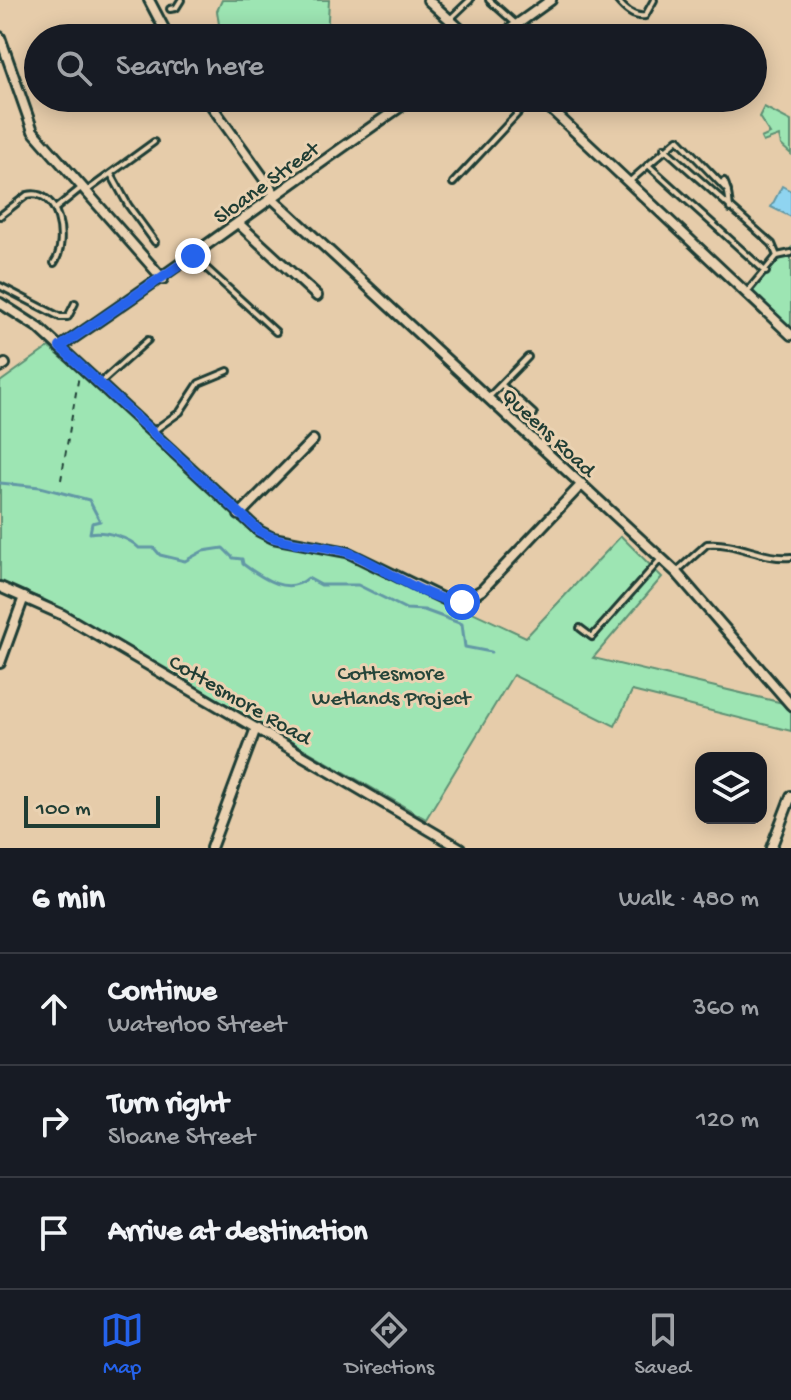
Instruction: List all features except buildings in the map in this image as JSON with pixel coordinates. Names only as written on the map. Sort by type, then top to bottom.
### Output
[{"type":"street","points":[[149,0],[162,24]]},
{"type":"street","points":[[428,0],[455,24]]},
{"type":"street","points":[[518,24],[545,2]]},
{"type":"street","points":[[0,37],[24,105]]},
{"type":"street","points":[[26,112],[33,131],[163,279]]},
{"type":"street","name":"Queens Road","points":[[216,112],[273,195],[676,572],[791,705]]},
{"type":"street","name":"Sloane Street","points":[[60,347],[163,279],[273,195],[393,112]]},
{"type":"street","points":[[554,112],[791,335]]},
{"type":"street","points":[[238,223],[317,296]]},
{"type":"street","points":[[0,303],[25,317],[60,347],[239,515],[273,538],[347,552],[457,603],[482,590],[582,484]]},
{"type":"street","points":[[239,515],[313,440]]},
{"type":"street","name":"Cottesmore Road","points":[[0,587],[24,597],[256,728],[460,848]]},
{"type":"street","points":[[0,663],[24,597]]},
{"type":"street","points":[[211,848],[256,728]]},
{"type":"street","points":[[771,848],[791,796]]},
{"type":"lane","points":[[170,9],[179,6],[181,0]]},
{"type":"lane","points":[[450,19],[470,0]]},
{"type":"lane","points":[[489,0],[516,24]]},
{"type":"lane","points":[[617,0],[640,17],[645,16],[654,0]]},
{"type":"lane","points":[[453,183],[519,112]]},
{"type":"lane","points":[[629,182],[664,148],[678,139],[728,191],[730,209]]},
{"type":"lane","points":[[55,209],[111,174],[154,142]]},
{"type":"lane","points":[[664,148],[772,244],[777,256]]},
{"type":"lane","points":[[648,165],[766,272]]},
{"type":"lane","points":[[111,174],[128,205],[155,242]]},
{"type":"lane","points":[[0,216],[30,194],[40,196],[55,209],[63,237],[54,263]]},
{"type":"lane","points":[[746,293],[777,256],[791,253]]},
{"type":"lane","points":[[193,256],[276,332]]},
{"type":"lane","points":[[0,286],[60,317],[68,317],[75,303]]},
{"type":"lane","points":[[98,385],[148,340]]},
{"type":"lane","points":[[488,398],[528,357]]},
{"type":"lane","points":[[152,432],[180,412],[199,383],[228,371]]},
{"type":"lane","points":[[502,385],[534,414]]},
{"type":"lane","points":[[676,572],[707,544],[726,544],[776,557],[791,557]]},
{"type":"lane","points":[[580,628],[592,637],[661,558]]},
{"type":"lane","points":[[0,632],[10,635]]},
{"type":"path","points":[[61,480],[80,367]]},
{"type":"green space","points":[[222,0],[329,0],[328,24],[219,24],[217,11]]},
{"type":"green space","points":[[767,109],[791,121],[791,154],[781,145],[779,136],[763,142],[761,138],[770,134],[759,117]]},
{"type":"green space","points":[[791,248],[791,332],[746,293]]},
{"type":"green space","name":"Cottesmore Wetlands Project","points":[[49,347],[272,537],[337,549],[526,637],[621,536],[662,577],[593,658],[783,703],[791,712],[791,731],[632,691],[615,726],[513,675],[426,819],[43,599],[0,584],[0,382]]},
{"type":"water","points":[[782,186],[791,191],[791,217],[771,207]]},
{"type":"waterway","points":[[0,483],[40,487],[89,500],[100,521],[92,523],[90,533],[116,536],[139,548],[154,548],[160,555],[185,561],[203,551],[223,548],[233,558],[242,559],[251,570],[276,583],[292,586],[308,578],[321,585],[358,585],[406,609],[424,610],[462,624],[465,647],[491,652]]},
{"type":"route","points":[[193,256],[60,347],[259,531],[290,542],[336,548],[446,600],[462,602]]}]
